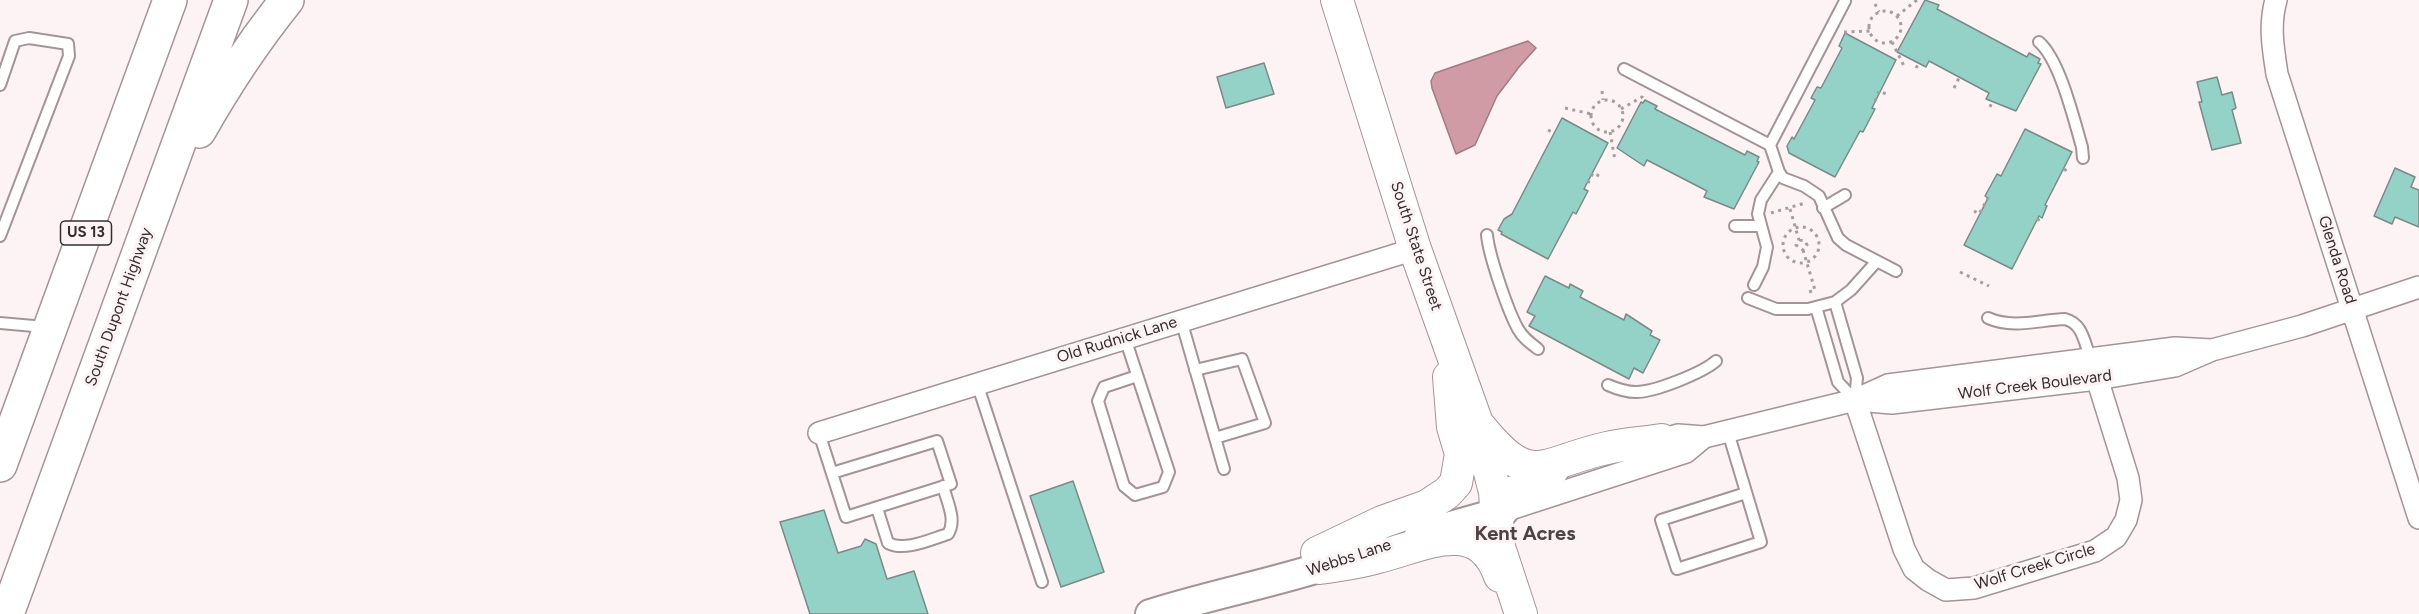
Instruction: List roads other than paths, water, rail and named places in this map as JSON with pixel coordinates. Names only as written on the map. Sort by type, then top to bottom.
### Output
[{"type":"highway","name":"US 13","points":[[2,455],[51,328],[170,0]]},
{"type":"highway","name":"South Dupont Highway","points":[[7,614],[231,0]]},
{"type":"highway","points":[[142,242],[217,100],[249,51],[287,0]]},
{"type":"main road","name":"South State Street","points":[[1338,0],[1415,249],[1478,426],[1498,505],[1499,547],[1521,614]]},
{"type":"main road","points":[[1318,561],[1382,522],[1427,506],[1447,493],[1456,483],[1461,454],[1453,427],[1447,337]]},
{"type":"main road","points":[[1478,426],[1508,458],[1519,464],[1541,468],[1606,448],[1662,440]]},
{"type":"main road","name":"South State Street","points":[[1498,505],[1519,540],[1542,614]]},
{"type":"main road","points":[[1318,561],[1377,558],[1443,539],[1477,543],[1495,561],[1513,614]]},
{"type":"street","points":[[1350,0],[1360,70]]},
{"type":"street","name":"Glenda Road","points":[[2276,0],[2272,16],[2272,44],[2277,74],[2419,518]]},
{"type":"street","name":"Old Rudnick Lane","points":[[819,433],[1415,249]]},
{"type":"street","name":"Wolf Creek Boulevard","points":[[1498,505],[1678,435],[1704,437],[1855,400],[1892,403],[2094,369],[2175,366],[2212,350],[2354,310],[2419,287]]},
{"type":"street","name":"Wolf Creek Circle","points":[[1855,400],[1904,549],[1914,569],[1946,590],[1974,588],[2096,551],[2116,537],[2126,520],[2131,500],[2128,478],[2094,369]]},
{"type":"street","name":"Wolf Creek Boulevard","points":[[1498,505],[1686,452],[1704,437]]},
{"type":"street","name":"Webbs Lane","points":[[1150,614],[1193,600],[1251,588],[1318,561],[1498,505]]},
{"type":"lane","points":[[1770,145],[1845,1]]},
{"type":"lane","points":[[0,85],[15,41],[29,38],[68,44],[69,56],[0,236]]},
{"type":"lane","points":[[2039,42],[2054,61],[2082,147],[2083,158]]},
{"type":"lane","points":[[1624,69],[1770,145],[1779,172],[1784,178],[1804,186],[1819,196],[1838,238],[1896,272]]},
{"type":"lane","points":[[1754,285],[1763,267],[1767,247],[1758,214],[1761,200],[1779,172]]},
{"type":"lane","points":[[1823,208],[1845,195]]},
{"type":"lane","points":[[1735,226],[1761,226]]},
{"type":"lane","points":[[1487,235],[1492,260],[1518,329],[1527,341],[1538,349]]},
{"type":"lane","points":[[1748,298],[1776,309],[1816,307],[1835,302],[1851,290],[1877,261]]},
{"type":"lane","points":[[1835,302],[1857,378],[1855,400]]},
{"type":"lane","points":[[1816,307],[1838,382],[1855,400]]},
{"type":"lane","points":[[1988,318],[2013,324],[2065,319],[2073,321],[2082,331],[2094,369]]},
{"type":"lane","points":[[1181,320],[1224,469]]},
{"type":"lane","points":[[0,323],[51,328]]},
{"type":"lane","points":[[1125,338],[1169,472],[1163,487],[1136,495],[1124,486],[1098,401],[1104,387],[1137,375]]},
{"type":"lane","points":[[1195,370],[1242,359],[1265,423],[1215,438]]},
{"type":"lane","points":[[1608,385],[1638,392],[1652,389],[1707,369],[1716,361]]},
{"type":"lane","points":[[977,383],[1042,582]]},
{"type":"lane","points":[[1728,432],[1761,542],[1677,569],[1662,520],[1746,493]]},
{"type":"lane","points":[[819,433],[846,517],[951,484],[937,441],[832,473]]},
{"type":"lane","points":[[876,508],[888,543],[895,547],[904,547],[948,534],[952,527],[952,519],[943,486]]},
{"type":"district","name":"Kent Acres","points":[[1525,534]]}]
